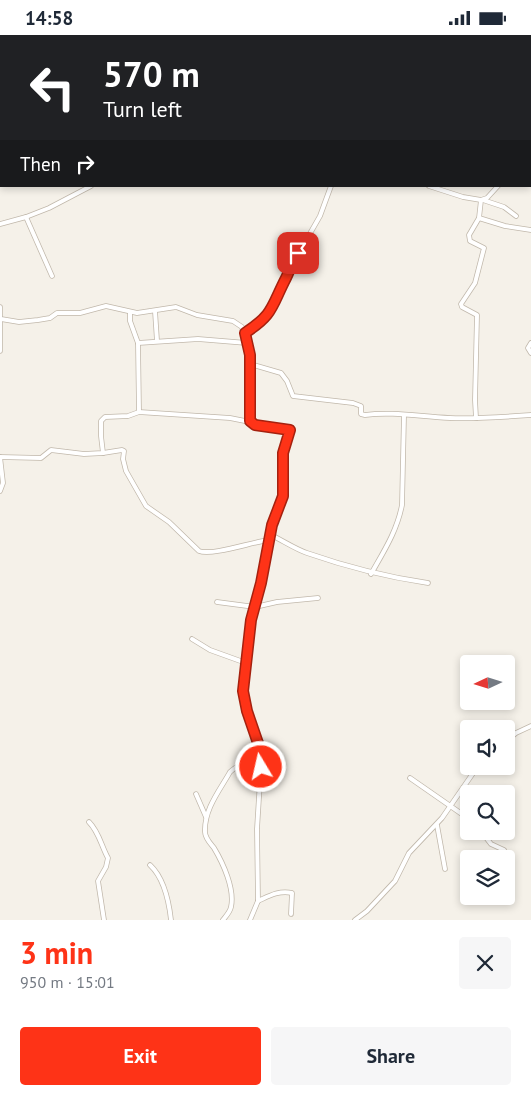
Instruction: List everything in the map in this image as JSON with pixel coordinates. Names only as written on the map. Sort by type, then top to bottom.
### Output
[{"type":"street","points":[[0,224],[49,208],[89,187]]},
{"type":"street","points":[[245,333],[266,318],[272,309],[297,255],[320,216],[331,187]]},
{"type":"street","points":[[436,187],[504,207],[516,216]]},
{"type":"street","points":[[476,418],[477,315],[462,307],[461,304],[475,283],[484,251],[482,246],[470,241],[469,238],[479,218],[482,200],[497,187]]},
{"type":"street","points":[[26,217],[52,277]]},
{"type":"street","points":[[479,218],[505,227],[531,230]]},
{"type":"street","points":[[1,319],[18,322],[38,321],[58,313],[80,313],[102,306],[137,313],[176,307],[197,315],[233,321],[239,324],[245,333],[247,343],[250,364],[250,421]]},
{"type":"street","points":[[0,307],[0,351]]},
{"type":"street","points":[[156,311],[157,341]]},
{"type":"street","points":[[130,312],[130,321],[138,343],[138,412]]},
{"type":"street","points":[[138,343],[198,339],[247,343]]},
{"type":"street","points":[[531,343],[528,349],[531,353]]},
{"type":"street","points":[[250,364],[281,373],[287,381],[293,396],[353,403],[361,407],[361,414],[365,415],[390,413],[421,417],[476,418],[531,415]]},
{"type":"street","points":[[103,453],[100,436],[103,418],[128,416],[138,412],[230,418],[250,421],[255,425],[290,430],[283,453],[283,496],[269,534],[266,561],[249,635],[243,691],[260,749],[261,765],[256,848],[258,901],[250,920]]},
{"type":"street","points":[[371,573],[388,545],[400,519],[404,415]]},
{"type":"street","points":[[0,491],[3,483],[0,457],[41,458],[51,450],[84,453],[124,451],[123,459],[126,471],[146,506],[169,522],[199,551],[206,553],[214,552],[269,540]]},
{"type":"street","points":[[269,534],[288,542],[306,553],[371,573],[428,583]]},
{"type":"street","points":[[217,602],[255,607],[277,601],[318,599]]},
{"type":"street","points":[[192,639],[210,650],[246,663]]},
{"type":"street","points":[[515,735],[531,726]]},
{"type":"street","points":[[223,920],[231,908],[227,874],[215,850],[206,838],[206,817],[230,772],[234,768],[255,758],[260,749]]},
{"type":"street","points":[[355,920],[367,911],[394,881],[409,853],[437,825],[472,775]]},
{"type":"street","points":[[410,778],[460,813]]},
{"type":"street","points":[[196,794],[206,817]]},
{"type":"street","points":[[89,822],[99,835],[108,858],[106,867],[98,881],[104,920]]},
{"type":"street","points":[[437,825],[445,869]]},
{"type":"street","points":[[488,840],[491,844],[504,850]]},
{"type":"street","points":[[150,865],[162,884],[170,908],[171,920]]},
{"type":"street","points":[[258,901],[278,892],[292,893],[291,914]]},
{"type":"route","points":[[261,767],[260,749],[247,711],[243,691],[251,620],[266,561],[269,534],[283,496],[283,453],[290,430],[255,425],[250,421],[250,355],[245,333],[266,318],[274,306],[288,271],[298,253]]}]
